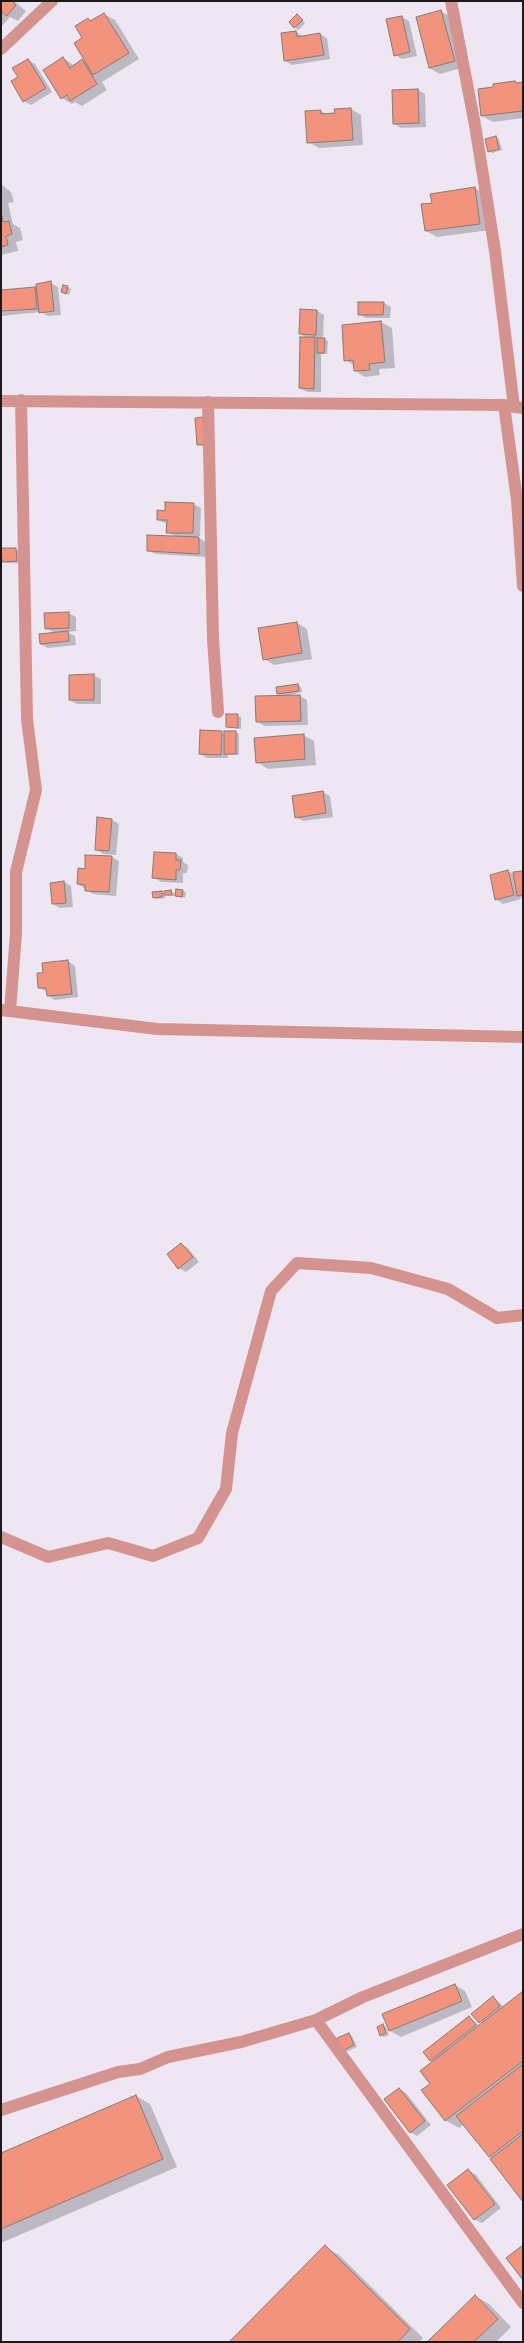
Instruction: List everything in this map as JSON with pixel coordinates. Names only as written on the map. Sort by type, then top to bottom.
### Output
[{"type":"street","points":[[1,49],[52,1]]},
{"type":"street","points":[[451,1],[475,125],[494,243],[514,407],[516,500],[523,586]]},
{"type":"street","points":[[21,400],[27,719],[36,790],[16,872],[16,933],[5,1011],[157,1029],[523,1037]]},
{"type":"street","points":[[1,401],[208,402],[514,407]]},
{"type":"street","points":[[208,402],[213,639],[218,712]]},
{"type":"street","points":[[1,1538],[48,1556],[108,1543],[153,1556],[198,1538],[226,1489],[232,1433],[271,1291],[297,1263],[371,1268],[448,1289],[497,1318],[523,1315]]},
{"type":"street","points":[[1,2110],[118,2072],[140,2069],[168,2057],[241,2042],[316,2020],[363,1997],[523,1934]]},
{"type":"street","points":[[316,2020],[523,2303]]},
{"type":"building","points":[[1,1],[12,1],[16,5],[7,16],[1,11]]},
{"type":"building","points":[[441,10],[455,61],[429,68],[416,17]]},
{"type":"building","points":[[104,13],[129,53],[93,75],[74,43],[82,38],[75,26],[88,18],[90,21]]},
{"type":"building","points":[[297,14],[303,20],[294,28],[289,22]]},
{"type":"building","points":[[402,16],[410,52],[394,56],[386,19]]},
{"type":"building","points":[[296,31],[297,37],[320,33],[324,55],[284,61],[281,33]]},
{"type":"building","points":[[63,57],[70,68],[82,59],[97,84],[70,101],[67,95],[61,99],[43,70]]},
{"type":"building","points":[[28,59],[46,88],[23,102],[11,81],[18,77],[12,68]]},
{"type":"building","points":[[515,81],[516,83],[523,82],[523,111],[481,116],[478,89],[493,87],[493,84]]},
{"type":"building","points":[[418,89],[419,123],[393,124],[392,90]]},
{"type":"building","points":[[351,108],[353,140],[307,143],[305,111],[321,110],[321,114],[335,113],[334,109]]},
{"type":"building","points":[[496,136],[499,149],[488,152],[485,139]]},
{"type":"building","points":[[475,187],[480,224],[425,231],[421,204],[432,203],[430,194]]},
{"type":"building","points":[[1,212],[3,222],[9,221],[12,234],[6,236],[8,245],[1,247]]},
{"type":"building","points":[[51,281],[54,311],[39,313],[36,284]]},
{"type":"building","points":[[63,285],[68,286],[66,294],[61,292]]},
{"type":"building","points":[[35,287],[37,309],[1,311],[1,290]]},
{"type":"building","points":[[358,302],[384,302],[383,315],[358,315]]},
{"type":"building","points":[[300,309],[317,310],[316,335],[299,334]]},
{"type":"building","points":[[381,321],[385,362],[369,364],[370,370],[354,371],[353,360],[344,361],[342,325]]},
{"type":"building","points":[[300,337],[315,337],[314,389],[299,388]]},
{"type":"building","points":[[317,338],[325,338],[324,353],[317,353]]},
{"type":"building","points":[[203,417],[205,445],[197,445],[195,418]]},
{"type":"building","points":[[165,502],[194,503],[193,533],[166,533],[167,520],[157,520],[157,510],[165,511]]},
{"type":"building","points":[[147,535],[199,537],[199,554],[147,551]]},
{"type":"building","points":[[1,548],[16,548],[17,561],[2,562]]},
{"type":"building","points":[[69,612],[69,628],[45,629],[44,613]]},
{"type":"building","points":[[297,622],[302,653],[263,660],[258,628]]},
{"type":"building","points":[[68,631],[69,641],[40,644],[39,634]]},
{"type":"building","points":[[94,674],[94,700],[69,700],[69,675]]},
{"type":"building","points":[[298,684],[299,691],[277,694],[276,687]]},
{"type":"building","points":[[300,695],[301,721],[256,722],[255,696]]},
{"type":"building","points":[[226,714],[238,714],[238,728],[226,727]]},
{"type":"building","points":[[200,730],[222,731],[221,755],[199,754]]},
{"type":"building","points":[[224,731],[236,731],[236,754],[224,754]]},
{"type":"building","points":[[304,734],[305,759],[256,763],[254,738]]},
{"type":"building","points":[[323,791],[326,813],[295,818],[292,796]]},
{"type":"building","points":[[97,817],[112,819],[109,851],[95,850]]},
{"type":"building","points":[[154,852],[176,853],[176,860],[181,860],[180,870],[176,870],[176,880],[152,878]]},
{"type":"building","points":[[85,855],[112,856],[109,892],[85,891],[85,885],[77,884],[78,868],[85,869]]},
{"type":"building","points":[[508,870],[514,895],[495,900],[490,875]]},
{"type":"building","points":[[523,871],[523,895],[517,896],[513,872]]},
{"type":"building","points":[[64,881],[66,903],[52,904],[50,883]]},
{"type":"building","points":[[176,889],[183,890],[182,897],[175,896]]},
{"type":"building","points":[[171,890],[172,895],[164,895],[164,891]]},
{"type":"building","points":[[162,891],[162,897],[153,898],[152,892]]},
{"type":"building","points":[[68,960],[72,994],[47,996],[46,988],[38,988],[37,973],[43,973],[42,963]]},
{"type":"building","points":[[181,1243],[193,1257],[178,1269],[167,1254]]},
{"type":"building","points":[[455,1984],[462,2001],[389,2031],[382,2014]]},
{"type":"building","points":[[523,1991],[523,2061],[445,2121],[421,2090],[430,2084],[420,2071]]},
{"type":"building","points":[[493,1996],[500,2006],[479,2023],[471,2014]]},
{"type":"building","points":[[469,2016],[476,2025],[430,2061],[423,2052]]},
{"type":"building","points":[[383,2024],[386,2033],[380,2036],[377,2027]]},
{"type":"building","points":[[349,2033],[354,2045],[342,2051],[337,2038]]},
{"type":"building","points":[[523,2064],[523,2131],[489,2157],[456,2116]]},
{"type":"building","points":[[399,2088],[425,2121],[410,2133],[384,2099]]},
{"type":"building","points":[[136,2095],[163,2159],[1,2229],[1,2153]]},
{"type":"building","points":[[523,2134],[523,2202],[490,2159]]},
{"type":"building","points":[[468,2169],[495,2204],[474,2220],[447,2185]]},
{"type":"building","points":[[325,2245],[410,2329],[398,2342],[229,2342]]},
{"type":"building","points":[[523,2245],[523,2280],[506,2258]]},
{"type":"building","points":[[475,2295],[498,2319],[474,2342],[427,2342]]}]
